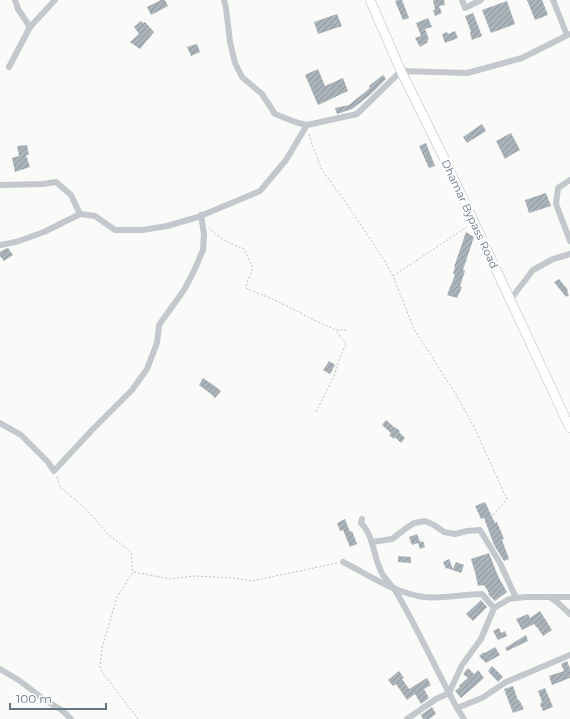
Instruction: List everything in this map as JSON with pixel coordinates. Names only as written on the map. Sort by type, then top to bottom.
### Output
[{"type":"main road","name":"Dhamar Bypass Road","points":[[370,0],[401,71],[444,158],[570,428]]},
{"type":"street","points":[[15,0],[18,9],[30,27]]},
{"type":"street","points":[[9,67],[30,27],[55,0]]},
{"type":"street","points":[[224,0],[235,63],[242,77],[262,94],[275,114],[307,125],[357,114],[401,71],[467,73],[522,58],[569,35],[553,0]]},
{"type":"street","points":[[462,0],[465,8],[480,0]]},
{"type":"street","points":[[0,245],[16,242],[44,232],[80,214],[95,216],[115,230],[143,230],[167,226],[201,215],[260,191],[286,160],[307,125]]},
{"type":"street","points":[[570,180],[558,188],[556,204],[570,241]]},
{"type":"street","points":[[0,185],[43,184],[56,182],[71,195],[80,214]]},
{"type":"street","points":[[0,423],[21,435],[48,462],[54,471],[132,390],[147,369],[157,343],[159,325],[184,290],[203,250],[204,234],[201,215]]},
{"type":"street","points":[[510,300],[533,270],[554,259],[567,255],[570,248]]},
{"type":"street","points":[[362,519],[361,523],[365,527],[372,542],[375,557],[383,575],[397,594],[464,719]]},
{"type":"street","points":[[372,542],[392,539],[414,523],[425,521],[444,532],[455,534],[480,530],[500,563],[516,598]]},
{"type":"street","points":[[343,562],[392,588],[406,593],[424,597],[482,594],[494,608]]},
{"type":"street","points":[[407,719],[436,699],[449,693],[462,665],[481,639],[494,608],[509,599],[525,597],[570,597]]},
{"type":"street","points":[[550,597],[570,614]]},
{"type":"street","points":[[457,708],[482,698],[506,682],[570,655]]},
{"type":"street","points":[[0,669],[20,681],[42,698],[60,708],[71,719]]},
{"type":"path","points":[[307,125],[312,144],[322,170],[347,204],[384,260],[393,276],[414,329],[467,413],[508,499],[480,530]]},
{"type":"path","points":[[393,276],[474,222]]},
{"type":"path","points":[[209,227],[213,232],[230,243],[244,249],[252,268],[246,288],[277,301],[336,330],[346,330]]},
{"type":"path","points":[[316,412],[334,376],[346,344],[336,330]]},
{"type":"path","points":[[54,471],[60,487],[84,507],[108,534],[130,552],[133,572],[117,597],[102,648],[100,669],[138,719]]},
{"type":"path","points":[[133,572],[170,579],[194,576],[234,578],[252,581],[343,562]]},
{"type":"building","points":[[161,0],[165,0],[168,6],[151,15],[147,7]]},
{"type":"building","points":[[402,0],[409,18],[403,20],[395,1]]},
{"type":"building","points":[[433,0],[444,0],[445,5],[439,6],[442,13],[435,16],[433,10],[435,10]]},
{"type":"building","points":[[527,0],[542,0],[548,15],[535,20]]},
{"type":"building","points":[[507,1],[515,24],[491,33],[482,10]]},
{"type":"building","points":[[473,13],[482,36],[472,40],[471,32],[465,16]]},
{"type":"building","points":[[337,14],[342,26],[318,34],[314,22]]},
{"type":"building","points":[[428,18],[432,27],[425,29],[429,39],[427,40],[428,42],[420,47],[415,38],[421,36],[416,23]]},
{"type":"building","points":[[141,21],[143,23],[145,22],[154,32],[140,49],[130,42],[139,34],[134,27]]},
{"type":"building","points":[[455,31],[458,38],[445,43],[442,34],[447,32],[448,34]]},
{"type":"building","points":[[197,44],[200,52],[191,56],[187,47]]},
{"type":"building","points":[[318,69],[325,86],[343,78],[348,91],[318,105],[305,75]]},
{"type":"building","points":[[383,75],[386,79],[370,95],[352,109],[337,114],[335,108],[349,105]]},
{"type":"building","points":[[482,124],[486,131],[467,143],[463,137]]},
{"type":"building","points":[[511,133],[520,150],[505,159],[496,141]]},
{"type":"building","points":[[426,143],[435,166],[429,168],[419,146]]},
{"type":"building","points":[[27,145],[29,155],[26,155],[30,167],[15,172],[12,158],[19,156],[17,146]]},
{"type":"building","points":[[546,193],[551,206],[529,213],[525,200]]},
{"type":"building","points":[[466,232],[474,237],[463,270],[465,271],[460,286],[462,287],[457,298],[447,295],[455,275],[453,274],[454,267]]},
{"type":"building","points":[[8,248],[13,255],[4,261],[0,256],[0,252]]},
{"type":"building","points":[[559,279],[568,290],[569,295],[566,297],[554,282]]},
{"type":"building","points":[[329,361],[335,365],[330,374],[323,370]]},
{"type":"building","points":[[203,378],[221,391],[215,398],[199,385]]},
{"type":"building","points":[[386,420],[400,431],[399,432],[405,438],[401,443],[395,437],[394,439],[389,435],[391,433],[382,425]]},
{"type":"building","points":[[485,502],[495,523],[497,522],[504,539],[502,540],[509,559],[504,561],[494,545],[484,518],[481,519],[475,506]]},
{"type":"building","points":[[345,519],[357,544],[350,547],[343,530],[340,531],[337,523]]},
{"type":"building","points":[[417,534],[420,542],[423,541],[425,547],[420,549],[418,543],[412,545],[409,537]]},
{"type":"building","points":[[489,553],[498,576],[507,592],[495,601],[488,594],[489,593],[484,585],[478,586],[471,559]]},
{"type":"building","points":[[398,556],[411,557],[411,563],[398,562]]},
{"type":"building","points":[[449,559],[453,569],[456,562],[464,565],[461,573],[447,568],[446,569],[443,562]]},
{"type":"building","points":[[481,600],[487,607],[473,621],[466,614]]},
{"type":"building","points":[[540,611],[552,630],[543,636],[534,624],[522,630],[516,619],[528,614],[530,618]]},
{"type":"building","points":[[499,628],[501,633],[505,631],[507,636],[498,640],[493,631]]},
{"type":"building","points":[[526,635],[528,641],[507,651],[505,648]]},
{"type":"building","points":[[495,647],[500,655],[486,663],[479,656],[484,652],[485,653]]},
{"type":"building","points":[[567,661],[570,669],[570,678],[552,685],[549,676],[564,671],[561,664]]},
{"type":"building","points":[[492,666],[503,677],[498,682],[488,671]]},
{"type":"building","points":[[468,668],[474,674],[478,670],[484,678],[461,698],[455,691],[468,678],[463,674]]},
{"type":"building","points":[[399,671],[404,678],[402,679],[409,689],[427,678],[431,685],[424,689],[429,698],[421,704],[415,694],[407,700],[396,684],[393,686],[388,680]]},
{"type":"building","points":[[513,686],[518,700],[524,709],[513,713],[504,689]]},
{"type":"building","points":[[545,688],[553,707],[543,711],[540,704],[542,702],[538,691]]},
{"type":"building","points":[[432,707],[436,714],[429,719],[423,719],[421,715]]}]
